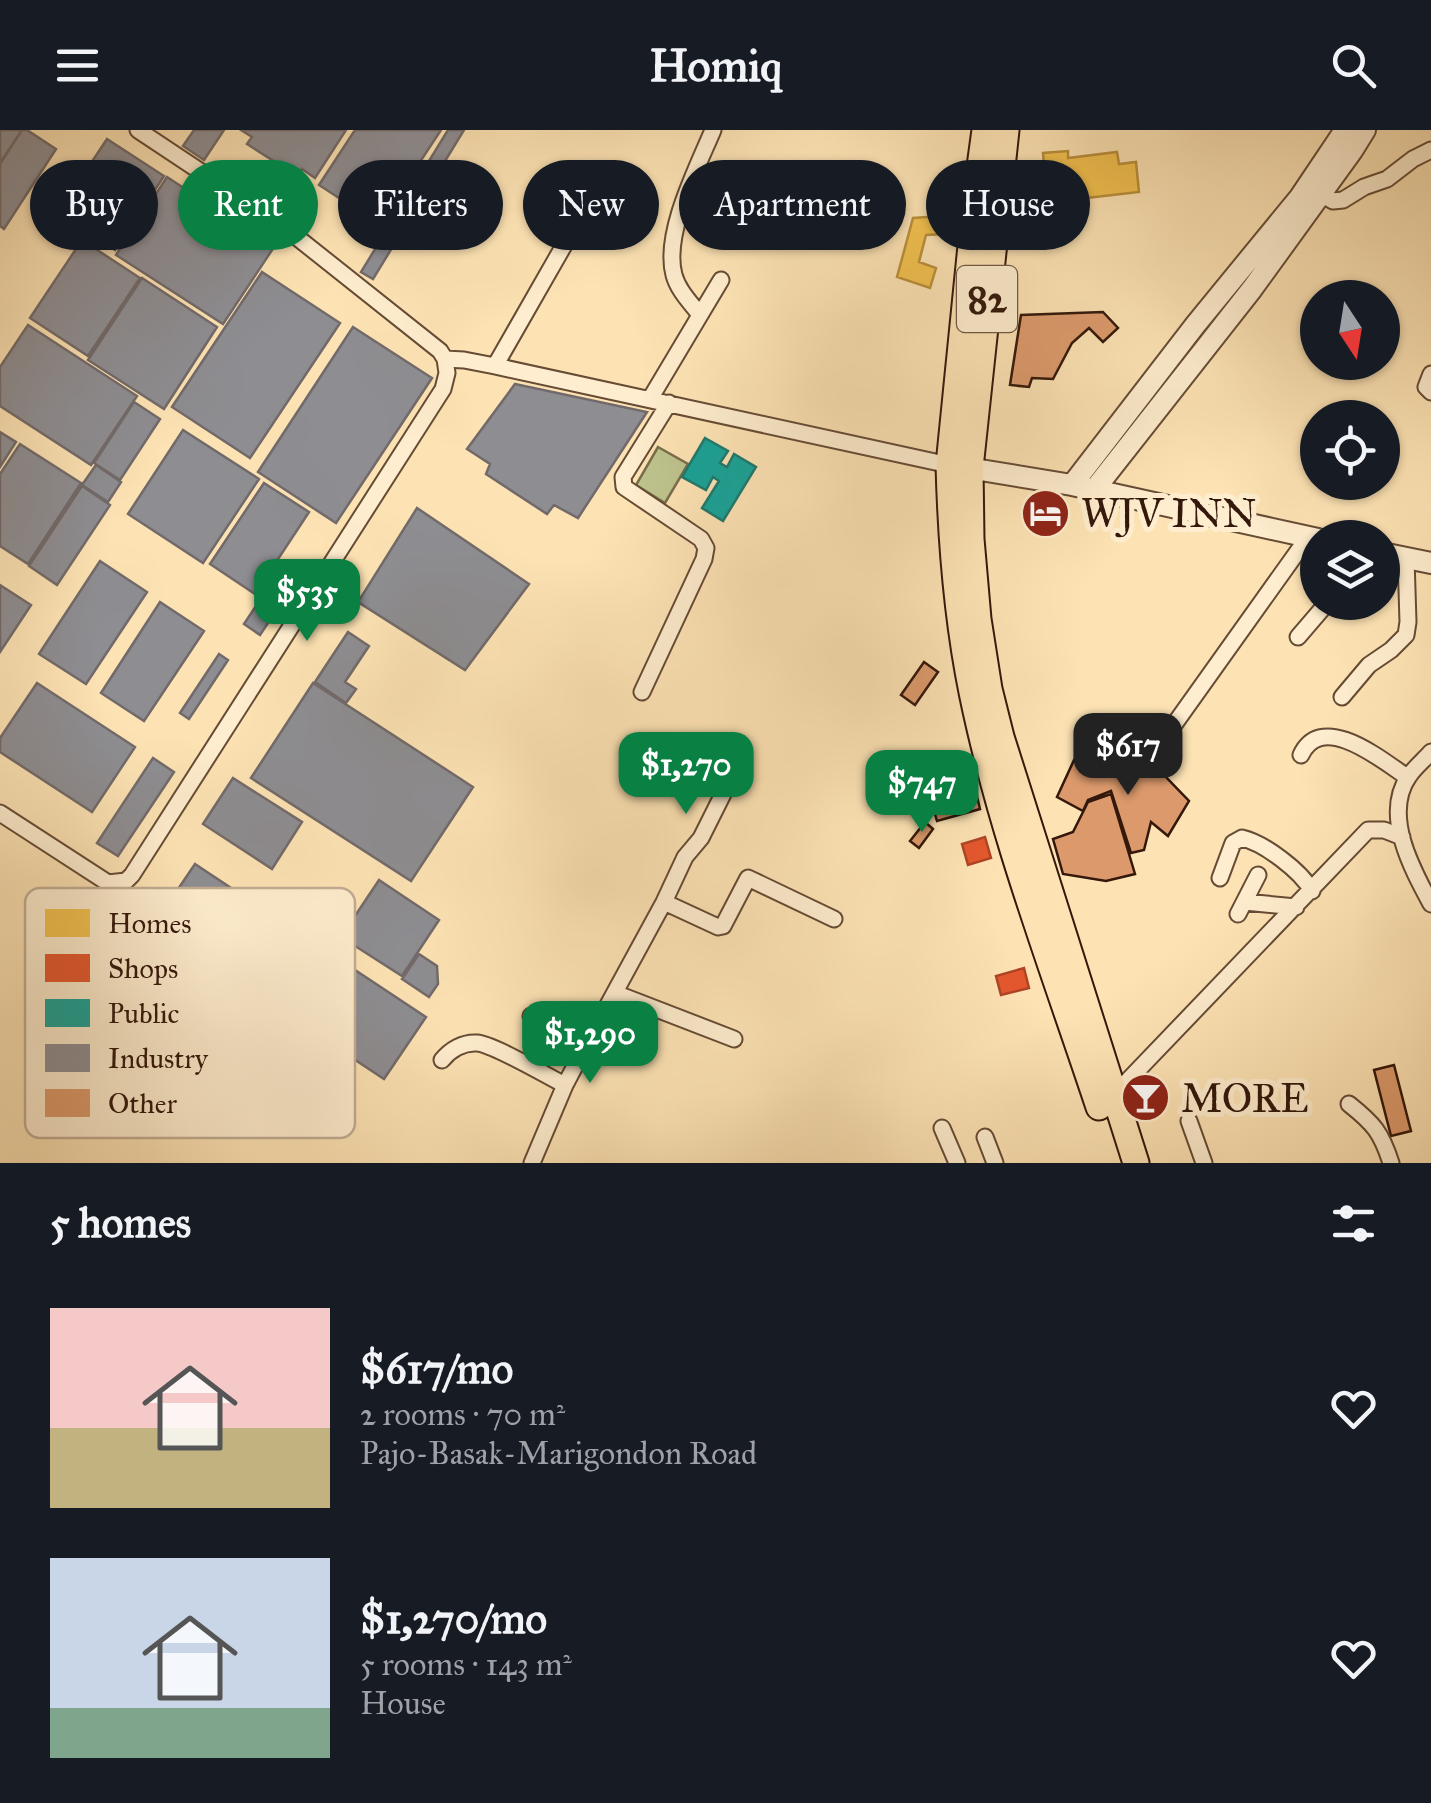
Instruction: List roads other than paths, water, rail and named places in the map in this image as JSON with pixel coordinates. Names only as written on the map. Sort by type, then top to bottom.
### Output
[{"type":"main road","name":"82","points":[[985,130],[976,196],[960,466],[989,690],[1014,783],[1136,1163]]},
{"type":"main road","name":"82","points":[[1006,130],[960,466],[950,509],[956,582],[968,665],[1004,819],[1118,1163]]},
{"type":"street","points":[[0,813],[108,883],[126,881],[446,382],[445,359],[440,351],[284,227],[138,130]]},
{"type":"street","points":[[700,315],[680,290],[671,254],[680,216],[713,130]]},
{"type":"street","points":[[1072,485],[1300,197],[1346,130]]},
{"type":"street","points":[[1094,490],[1214,338],[1364,130]]},
{"type":"street","points":[[1321,194],[1333,201],[1344,200],[1387,179],[1413,158],[1431,150]]},
{"type":"street","points":[[496,366],[561,250]]},
{"type":"street","points":[[650,399],[721,280]]},
{"type":"street","points":[[1196,324],[1214,338]]},
{"type":"street","points":[[445,359],[496,366],[1300,535]]},
{"type":"street","points":[[1431,374],[1426,386],[1431,392]]},
{"type":"street","points":[[642,692],[706,548],[702,539],[624,487],[622,477],[669,403]]},
{"type":"street","points":[[1166,736],[1300,556]]},
{"type":"street","points":[[1400,557],[1431,562]]},
{"type":"street","points":[[1342,697],[1370,665],[1406,634],[1406,558]]},
{"type":"street","points":[[1298,637],[1313,620]]},
{"type":"street","points":[[1301,755],[1308,744],[1318,739],[1345,740],[1407,778]]},
{"type":"street","points":[[1431,752],[1407,778],[1398,814],[1402,836],[1431,904]]},
{"type":"street","points":[[532,1163],[565,1084],[731,778]]},
{"type":"street","points":[[1114,1096],[1368,830],[1402,836]]},
{"type":"street","points":[[1220,878],[1234,843],[1242,838],[1298,872],[1312,891]]},
{"type":"street","points":[[1258,874],[1242,908],[1296,907]]},
{"type":"street","points":[[664,902],[718,928],[723,926],[748,878],[834,919]]},
{"type":"street","points":[[614,993],[734,1039]]},
{"type":"street","points":[[531,1016],[584,1048]]},
{"type":"street","points":[[442,1060],[448,1052],[480,1043],[565,1084]]},
{"type":"street","points":[[1349,1104],[1372,1122],[1390,1163]]},
{"type":"street","points":[[1189,1121],[1204,1163]]},
{"type":"street","points":[[942,1128],[957,1163]]},
{"type":"street","points":[[985,1137],[995,1163]]},
{"type":"place","name":"WJV INN","points":[[1046,513]]},
{"type":"place","name":"MORE","points":[[1146,1098]]}]
